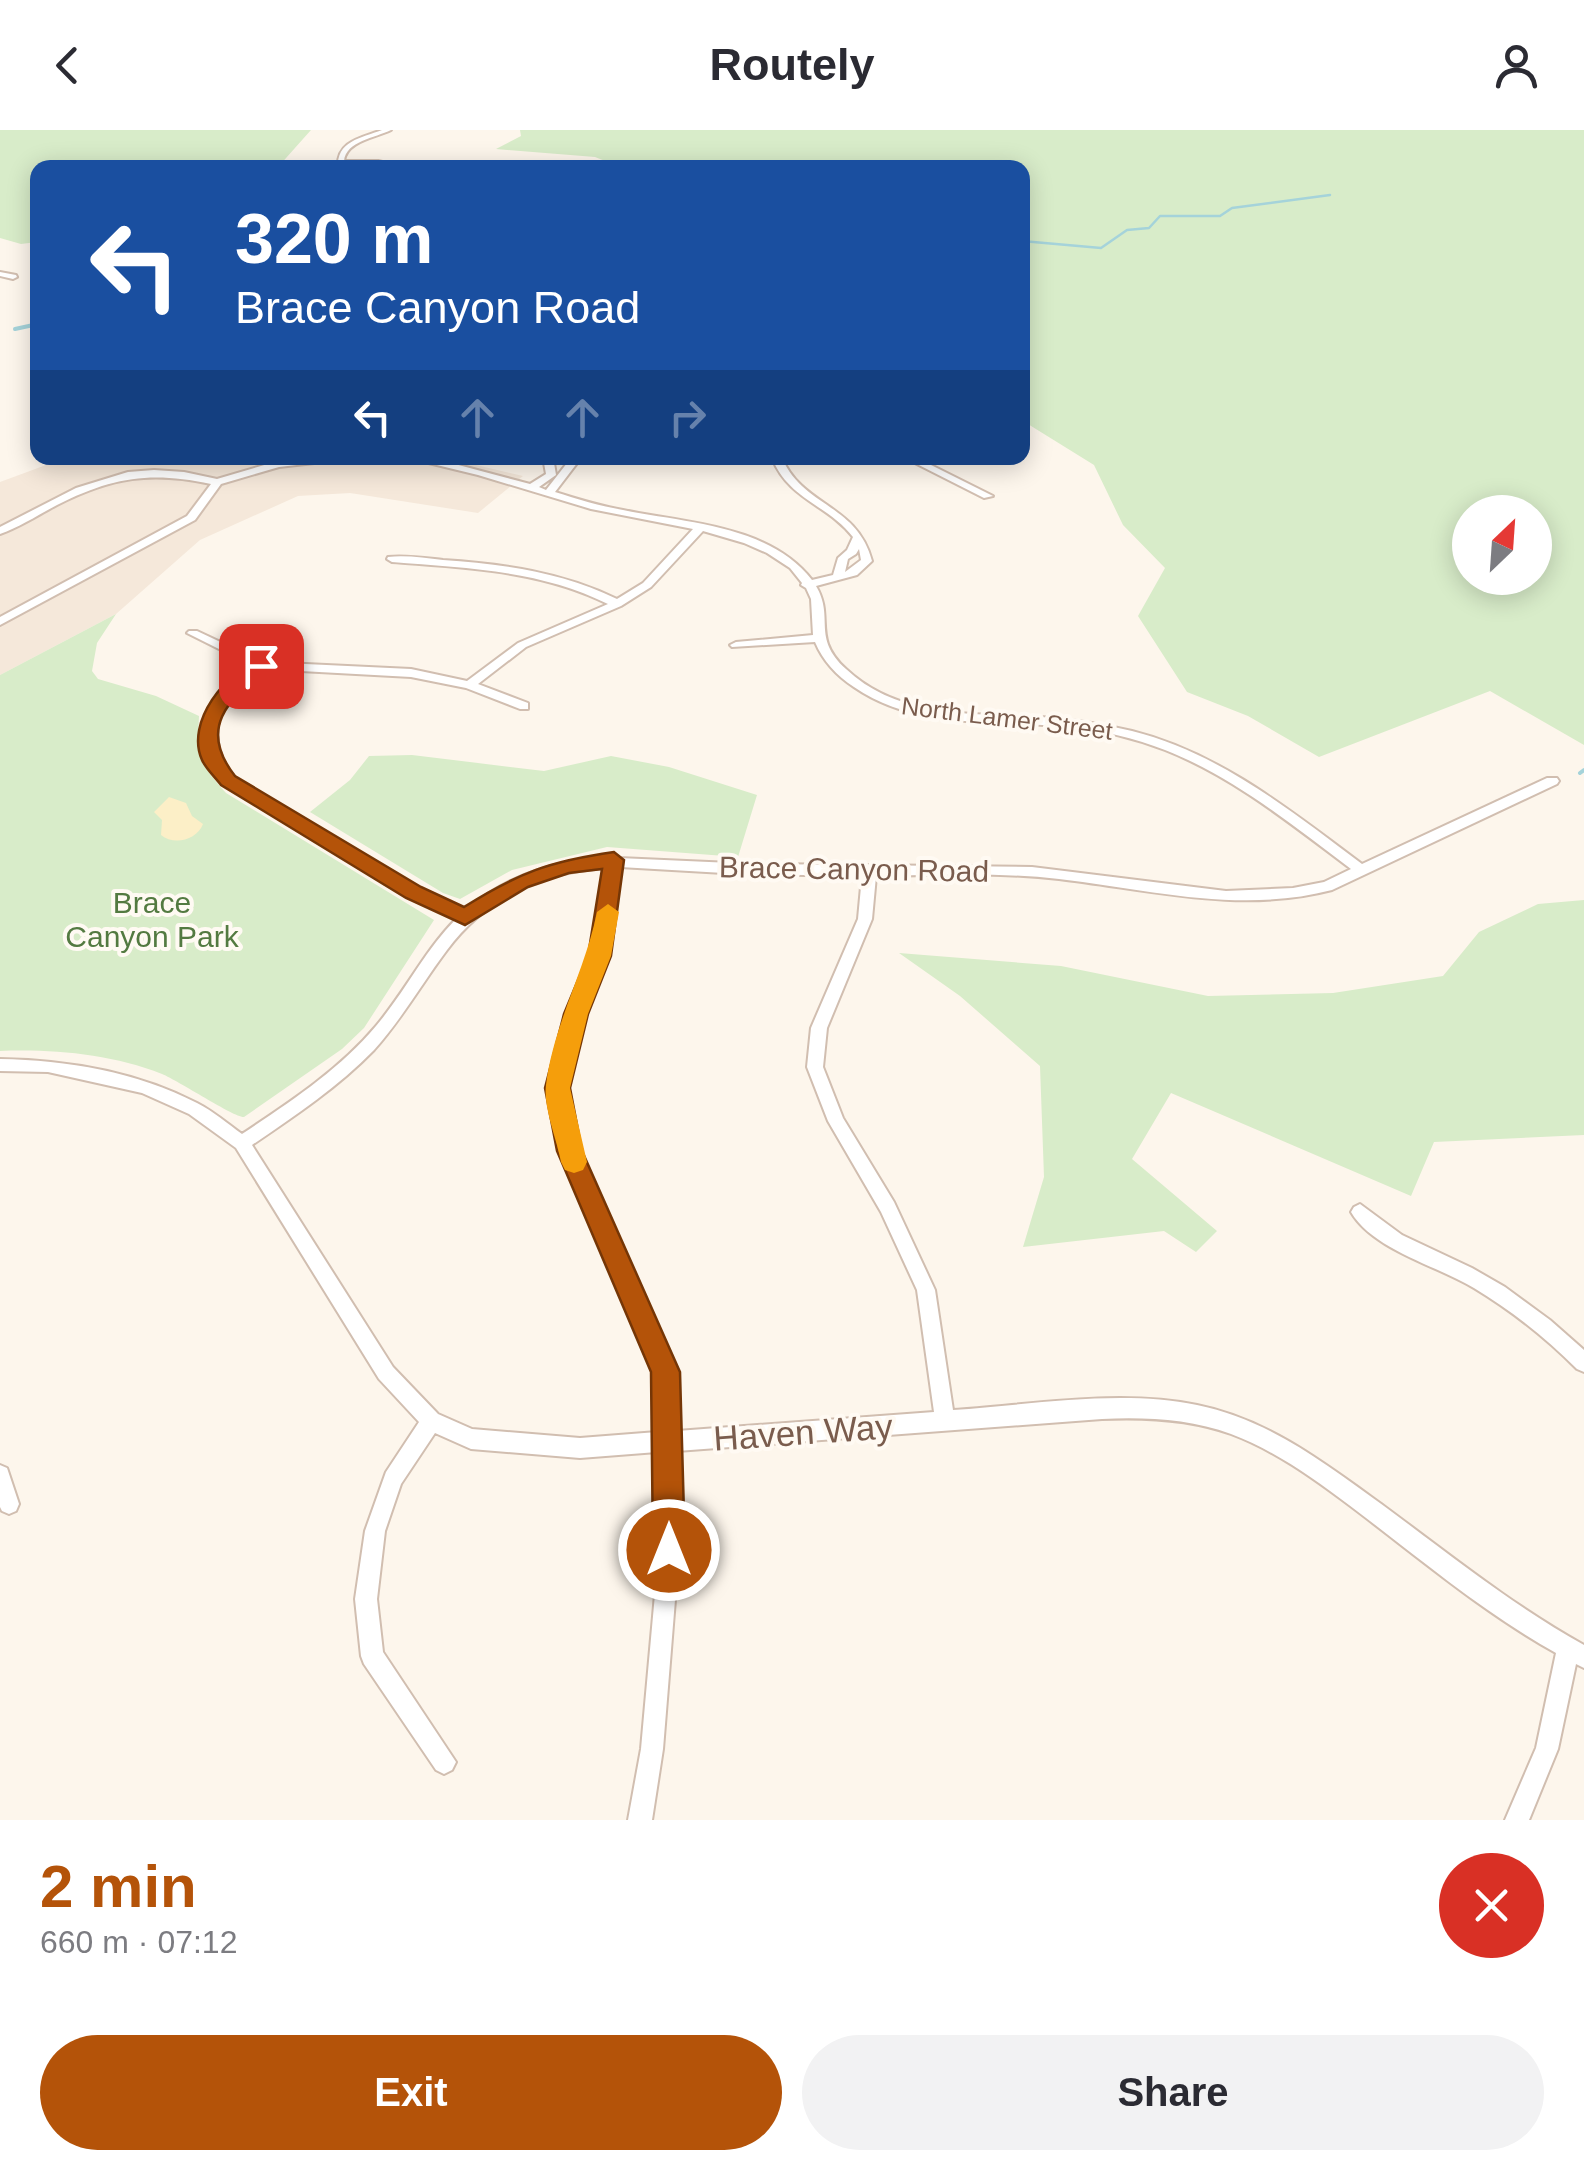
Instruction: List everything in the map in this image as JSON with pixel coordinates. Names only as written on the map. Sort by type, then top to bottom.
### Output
[{"type":"street","points":[[340,160],[346,146],[388,130]]},
{"type":"street","points":[[0,274],[13,277]]},
{"type":"street","points":[[0,531],[95,483],[127,472],[170,471],[217,482],[275,465]]},
{"type":"street","points":[[454,465],[548,494],[754,543],[777,554],[798,572],[806,585],[853,573],[867,561],[864,542],[834,511],[792,484],[779,465]]},
{"type":"street","points":[[530,488],[551,474],[549,465]]},
{"type":"street","points":[[548,494],[571,465]]},
{"type":"street","points":[[921,465],[988,496]]},
{"type":"street","points":[[0,622],[191,518],[217,482]]},
{"type":"street","points":[[470,685],[522,644],[616,604],[668,566],[698,529]]},
{"type":"street","points":[[392,559],[556,576],[584,585],[616,604]]},
{"type":"street","name":"North Lamer Street","points":[[806,585],[817,598],[819,638],[835,664],[856,684],[893,704],[933,713],[1091,726],[1176,748],[1225,770],[1361,870]]},
{"type":"street","points":[[193,633],[261,666],[412,674],[470,685],[524,706]]},
{"type":"street","points":[[736,645],[819,638]]},
{"type":"street","points":[[261,666],[231,688],[217,708],[208,733],[211,758],[228,781],[414,893],[465,917]]},
{"type":"street","name":"Brace Canyon Road","points":[[242,1143],[314,1094],[382,1030],[446,936],[465,917],[520,882],[568,866],[614,860],[740,869],[1056,873],[1166,892],[1254,899],[1289,897],[1361,870],[1552,781]]},
{"type":"street","points":[[614,860],[600,956],[576,1014],[558,1088],[570,1151],[666,1372],[669,1550],[652,1749],[640,1820]]},
{"type":"street","points":[[869,871],[865,919],[819,1028],[815,1066],[836,1121],[888,1207],[926,1290],[945,1421]]},
{"type":"street","name":"Haven Way","points":[[0,1065],[48,1066],[145,1087],[194,1109],[242,1143],[386,1373],[431,1421],[471,1439],[580,1448],[1162,1408],[1230,1424],[1295,1454],[1576,1652]]},
{"type":"street","points":[[1360,1212],[1390,1238],[1456,1269],[1513,1303],[1584,1363]]},
{"type":"street","points":[[431,1421],[392,1479],[376,1531],[366,1599],[372,1656],[444,1762]]},
{"type":"street","points":[[0,1475],[9,1504]]},
{"type":"street","points":[[1517,1820],[1547,1749],[1576,1652]]},
{"type":"shaded area","points":[[46,465],[476,465],[523,476],[478,513],[350,493],[298,496],[200,540],[116,614],[0,675],[0,482]]},
{"type":"green space","points":[[0,130],[311,130],[284,160],[30,160],[30,243],[0,238]]},
{"type":"green space","points":[[520,130],[1584,130],[1584,745],[1490,691],[1319,757],[1248,716],[1187,692],[1138,616],[1165,568],[1123,525],[1094,465],[1030,425],[1030,160],[595,157],[496,149],[521,136]]},
{"type":"green space","name":"Brace Canyon Park","points":[[116,614],[97,643],[92,671],[98,679],[156,696],[199,716],[202,758],[226,793],[434,920],[364,1028],[342,1049],[244,1117],[162,1074],[123,1062],[62,1052],[0,1051],[0,675]]},
{"type":"green space","points":[[412,755],[544,771],[611,756],[669,767],[757,795],[738,857],[607,847],[512,870],[460,899],[443,893],[310,812],[350,780],[369,756]]},
{"type":"green space","points":[[1584,900],[1584,1135],[1434,1142],[1411,1196],[1171,1093],[1132,1159],[1217,1231],[1196,1252],[1164,1231],[1023,1247],[1044,1177],[1040,1066],[960,996],[899,953],[1061,966],[1208,996],[1333,993],[1443,976],[1479,932],[1538,904]]},
{"type":"sand","points":[[169,797],[186,803],[192,816],[203,824],[191,837],[178,841],[161,835],[162,820],[154,812]]},
{"type":"waterway","points":[[1030,242],[1101,248],[1127,230],[1149,228],[1160,216],[1220,216],[1232,208],[1330,195]]},
{"type":"waterway","points":[[15,329],[30,326]]},
{"type":"waterway","points":[[1580,773],[1584,770]]},
{"type":"slow traffic","points":[[574,1162],[558,1088],[576,1014],[600,956],[608,912]]},
{"type":"route","points":[[261,666],[231,688],[217,708],[208,733],[211,758],[228,781],[414,893],[465,917],[520,882],[568,866],[614,860],[600,956],[576,1014],[558,1088],[570,1151],[666,1372],[669,1550]]}]
